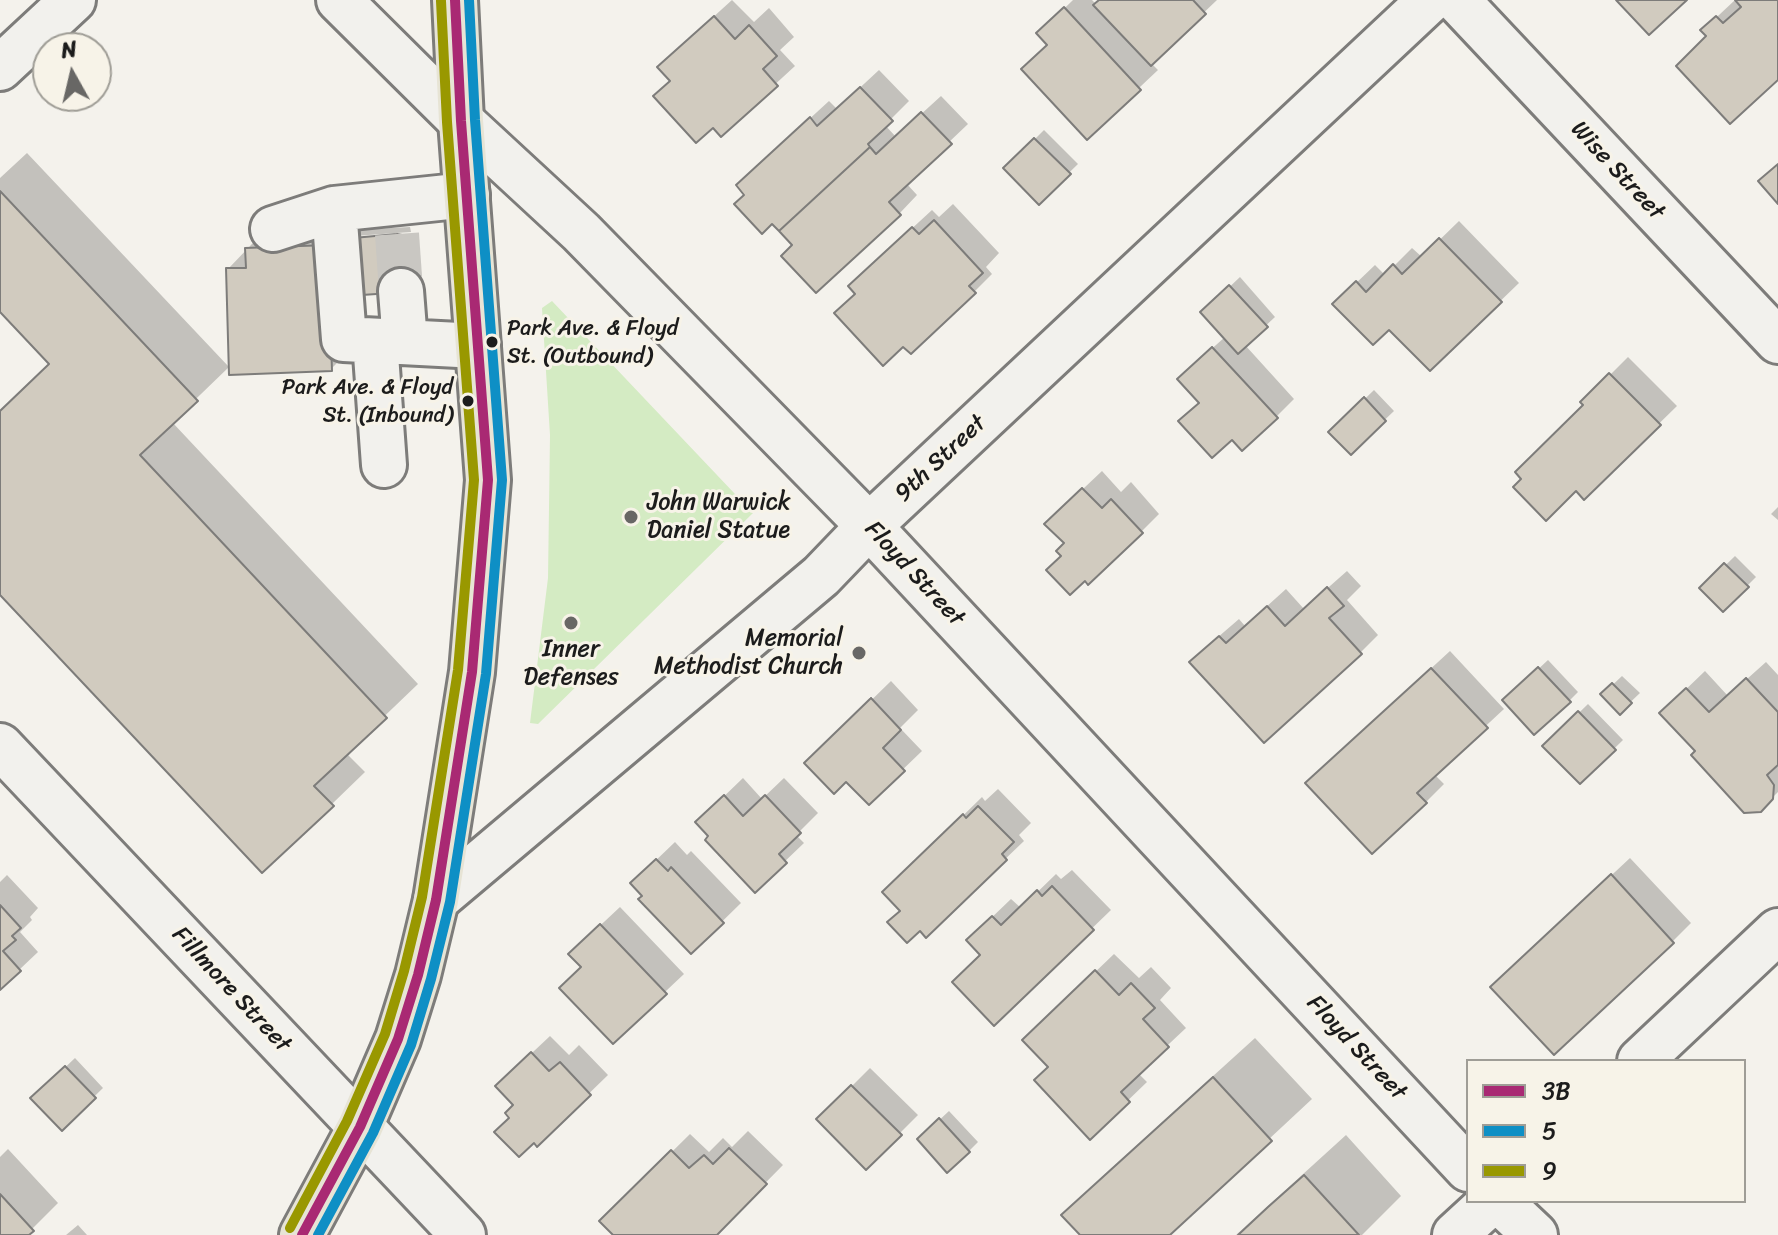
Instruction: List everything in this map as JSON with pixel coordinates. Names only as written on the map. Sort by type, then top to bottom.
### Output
[{"type":"main road","points":[[302,1235],[360,1127],[398,1039],[436,900],[472,672],[488,480],[455,0]]},
{"type":"street","points":[[0,68],[73,0]]},
{"type":"street","name":"Floyd Street","points":[[339,0],[461,121],[581,232],[869,526],[1466,1167]]},
{"type":"street","name":"9th Street","points":[[436,900],[821,576],[869,526],[1430,0]]},
{"type":"street","name":"Wise Street","points":[[1457,0],[1778,341]]},
{"type":"street","points":[[273,229],[334,209],[396,218],[467,195]]},
{"type":"street","points":[[334,209],[344,339],[478,346]]},
{"type":"street","points":[[384,465],[390,342],[401,291]]},
{"type":"street","name":"Fillmore Street","points":[[0,746],[463,1235]]},
{"type":"street","points":[[1642,1059],[1778,931]]},
{"type":"street","points":[[1455,1235],[1490,1203]]},
{"type":"street","points":[[1501,1203],[1535,1235]]},
{"type":"green space","points":[[552,301],[753,513],[538,724],[530,723],[548,578],[550,435],[542,308]]},
{"type":"building","points":[[1099,0],[1193,0],[1206,14],[1151,66],[1093,5]]},
{"type":"building","points":[[1616,0],[1687,0],[1649,35]]},
{"type":"building","points":[[1735,0],[1778,0],[1778,80],[1730,124],[1676,66],[1706,36],[1700,30],[1716,16],[1723,23],[1741,7]]},
{"type":"building","points":[[1064,7],[1141,90],[1087,140],[1021,69],[1047,45],[1036,33]]},
{"type":"building","points":[[714,16],[735,39],[749,25],[777,56],[763,69],[778,86],[721,137],[713,128],[696,143],[653,96],[670,81],[657,67]]},
{"type":"building","points":[[860,87],[893,121],[868,144],[870,147],[779,231],[772,224],[762,234],[734,204],[744,195],[736,185],[810,117],[817,126]]},
{"type":"building","points":[[921,112],[952,144],[889,202],[901,215],[816,293],[781,256],[792,245],[779,231],[870,147],[876,154]]},
{"type":"building","points":[[1034,138],[1071,174],[1039,205],[1003,168]]},
{"type":"building","points":[[1778,164],[1778,204],[1758,181]]},
{"type":"building","points":[[0,191],[198,401],[140,455],[387,718],[314,786],[334,806],[262,873],[0,595],[0,411],[49,364],[0,312]]},
{"type":"building","points":[[934,220],[983,273],[969,286],[976,293],[911,354],[903,347],[883,366],[834,313],[855,294],[848,286],[912,227],[919,234]]},
{"type":"building","points":[[402,235],[406,292],[347,296],[342,239]]},
{"type":"building","points":[[1439,238],[1502,302],[1430,371],[1389,330],[1373,345],[1332,304],[1356,281],[1366,292],[1393,264],[1402,274]]},
{"type":"building","points":[[328,245],[332,371],[229,375],[226,268],[246,268],[245,248]]},
{"type":"building","points":[[1229,285],[1268,327],[1238,354],[1200,312]]},
{"type":"building","points":[[1212,347],[1278,418],[1242,451],[1232,440],[1212,458],[1178,421],[1199,403],[1177,379]]},
{"type":"building","points":[[1609,373],[1661,425],[1584,500],[1576,491],[1546,521],[1513,487],[1521,479],[1515,472],[1583,405],[1580,402]]},
{"type":"building","points":[[1364,397],[1386,421],[1351,455],[1328,432]]},
{"type":"building","points":[[1082,488],[1102,508],[1111,499],[1143,533],[1088,585],[1085,581],[1070,595],[1046,570],[1061,556],[1056,551],[1064,543],[1044,524]]},
{"type":"building","points":[[1724,563],[1749,587],[1723,612],[1699,588]]},
{"type":"building","points":[[1327,587],[1344,606],[1329,618],[1362,654],[1264,743],[1189,662],[1219,636],[1226,643],[1267,606],[1285,626]]},
{"type":"building","points":[[1538,667],[1571,702],[1534,735],[1502,700]]},
{"type":"building","points":[[1431,668],[1488,728],[1417,793],[1427,803],[1372,854],[1305,783]]},
{"type":"building","points":[[1746,678],[1778,712],[1778,765],[1767,775],[1774,785],[1773,799],[1761,812],[1744,813],[1691,755],[1695,751],[1659,713],[1686,688],[1709,712]]},
{"type":"building","points":[[1612,683],[1632,703],[1620,715],[1600,694]]},
{"type":"building","points":[[871,698],[901,730],[883,748],[905,771],[869,805],[846,782],[834,794],[804,763]]},
{"type":"building","points":[[1578,711],[1616,750],[1580,784],[1542,746]]},
{"type":"building","points":[[724,795],[743,816],[765,795],[801,833],[779,854],[787,863],[755,893],[705,840],[708,836],[695,822]]},
{"type":"building","points":[[978,806],[1014,842],[1002,854],[1007,860],[926,938],[920,931],[907,943],[887,922],[900,911],[882,892],[963,814],[966,818]]},
{"type":"building","points":[[656,859],[668,871],[671,867],[724,923],[691,954],[638,899],[642,896],[630,883]]},
{"type":"building","points":[[1611,874],[1674,943],[1554,1055],[1490,987]]},
{"type":"building","points":[[1052,886],[1094,930],[994,1026],[952,982],[980,955],[966,940],[992,916],[1001,925],[1037,890],[1042,896]]},
{"type":"building","points":[[0,905],[21,928],[12,936],[16,940],[3,951],[21,971],[0,990]]},
{"type":"building","points":[[600,924],[667,994],[613,1044],[559,988],[581,967],[568,954]]},
{"type":"building","points":[[1095,970],[1119,995],[1131,983],[1155,1008],[1143,1019],[1169,1047],[1121,1092],[1130,1102],[1090,1140],[1034,1080],[1048,1067],[1022,1040]]},
{"type":"building","points":[[531,1052],[549,1071],[560,1062],[591,1095],[537,1147],[534,1143],[519,1157],[494,1132],[509,1118],[505,1113],[513,1105],[495,1086]]},
{"type":"building","points":[[65,1066],[96,1098],[62,1131],[30,1098]]},
{"type":"building","points":[[1213,1077],[1272,1141],[1170,1235],[1080,1235],[1061,1215]]},
{"type":"building","points":[[851,1085],[902,1135],[866,1170],[816,1119]]},
{"type":"building","points":[[939,1118],[970,1152],[947,1173],[917,1139]]},
{"type":"building","points":[[729,1148],[767,1184],[717,1235],[613,1235],[599,1221],[671,1150],[689,1168],[704,1155],[713,1164]]},
{"type":"building","points":[[1304,1175],[1359,1235],[1238,1235],[1268,1207]]},
{"type":"building","points":[[0,1194],[34,1231],[29,1235],[0,1235]]},
{"type":"tunnel","points":[[397,234],[401,291]]},
{"type":"transit line","name":"3B","points":[[302,1235],[360,1127],[398,1039],[418,975],[436,900],[472,672],[488,480],[455,0]]},
{"type":"transit line","name":"5","points":[[318,1235],[373,1133],[411,1045],[431,979],[450,902],[486,674],[502,480],[469,0]]},
{"type":"transit line","name":"9","points":[[290,1228],[347,1121],[385,1034],[404,971],[422,897],[458,670],[474,480],[441,1]]},
{"type":"place","name":"Park Ave. & Floyd St. (Outbound)","points":[[492,342]]},
{"type":"place","name":"Park Ave. & Floyd St. (Inbound)","points":[[468,401]]},
{"type":"place","name":"John Warwick Daniel Statue","points":[[631,517]]},
{"type":"place","name":"Inner Defenses","points":[[571,623]]},
{"type":"place","name":"Memorial Methodist Church","points":[[859,653]]}]
